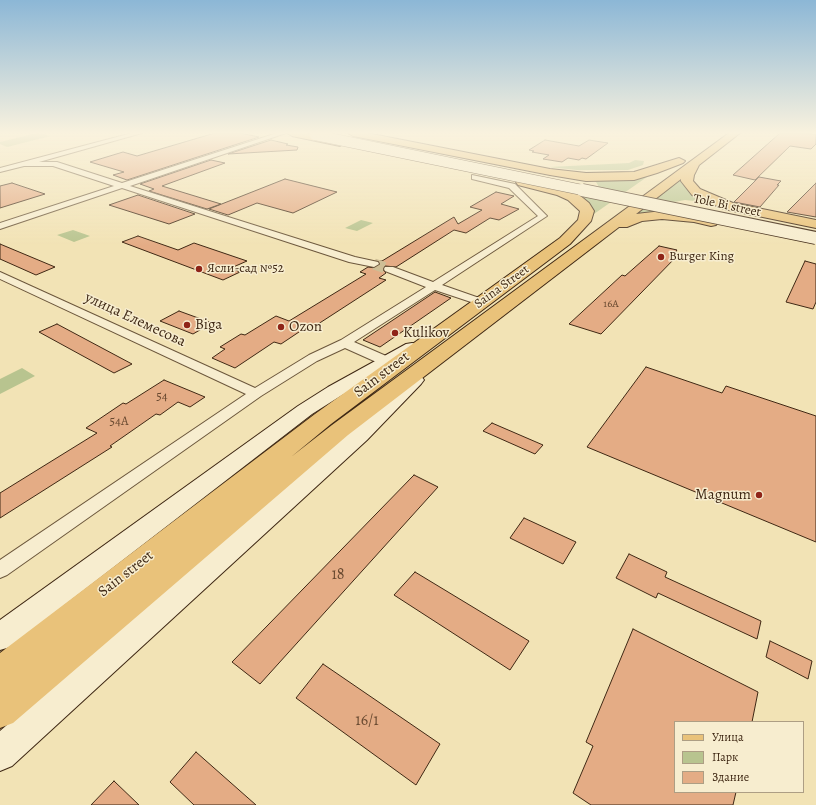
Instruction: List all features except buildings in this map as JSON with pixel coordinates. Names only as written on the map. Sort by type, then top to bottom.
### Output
[{"type":"main road","points":[[466,171],[545,187],[578,192],[596,187],[596,184],[592,182],[571,175]]},
{"type":"main road","name":"Tole Bi street","points":[[488,171],[816,238]]},
{"type":"main road","name":"Tole Bi street","points":[[521,171],[816,230]]},
{"type":"main road","points":[[548,171],[600,178],[634,176],[653,171]]},
{"type":"main road","name":"Sain street","points":[[614,207],[669,171]]},
{"type":"main road","name":"Sain street","points":[[0,710],[340,430],[596,237],[674,171]]},
{"type":"main road","points":[[687,171],[687,181],[696,192],[729,206],[771,216]]},
{"type":"main road","points":[[545,187],[573,197],[584,206],[587,211],[584,220],[565,241]]},
{"type":"main road","points":[[816,224],[696,202],[682,202],[673,207],[678,213],[694,218],[816,244]]},
{"type":"main road","points":[[596,237],[640,217],[662,215],[694,218]]},
{"type":"main road","points":[[565,241],[595,220]]},
{"type":"main road","name":"Saina Street","points":[[438,333],[565,241]]},
{"type":"main road","name":"Sain street","points":[[0,637],[305,410],[335,391],[438,333]]},
{"type":"main road","name":"Sain street","points":[[0,674],[323,419],[438,333]]},
{"type":"main road","name":"Sain street","points":[[0,754],[359,435],[433,360]]},
{"type":"street","points":[[74,171],[353,260],[374,264]]},
{"type":"street","points":[[0,226],[169,171]]},
{"type":"street","points":[[0,570],[256,393],[313,358],[345,343],[543,216],[512,186],[475,177],[482,174]]},
{"type":"street","points":[[389,268],[402,275],[481,302]]},
{"type":"street","name":"улица Елемесова","points":[[0,275],[256,393]]},
{"type":"street","points":[[345,343],[388,362]]},
{"type":"green space","points":[[647,177],[591,216],[578,193],[599,187],[596,182],[588,178]]},
{"type":"green space","points":[[680,178],[686,188],[696,196],[713,203],[685,200],[674,202],[666,208],[668,213],[632,215]]},
{"type":"green space","points":[[361,220],[373,223],[357,231],[345,228]]},
{"type":"green space","points":[[73,230],[90,236],[74,242],[57,235]]},
{"type":"green space","points":[[22,368],[35,376],[0,394],[0,379]]},
{"type":"tunnel","points":[[374,264],[389,269]]},
{"type":"tram line","points":[[501,171],[816,235]]},
{"type":"place","name":"Burger King","points":[[661,257]]},
{"type":"place","name":"Ясли-сад №52","points":[[199,269]]},
{"type":"place","name":"Biga","points":[[187,325]]},
{"type":"place","name":"Ozon","points":[[281,327]]},
{"type":"place","name":"Kulikov","points":[[395,333]]},
{"type":"place","name":"Magnum","points":[[759,495]]}]
